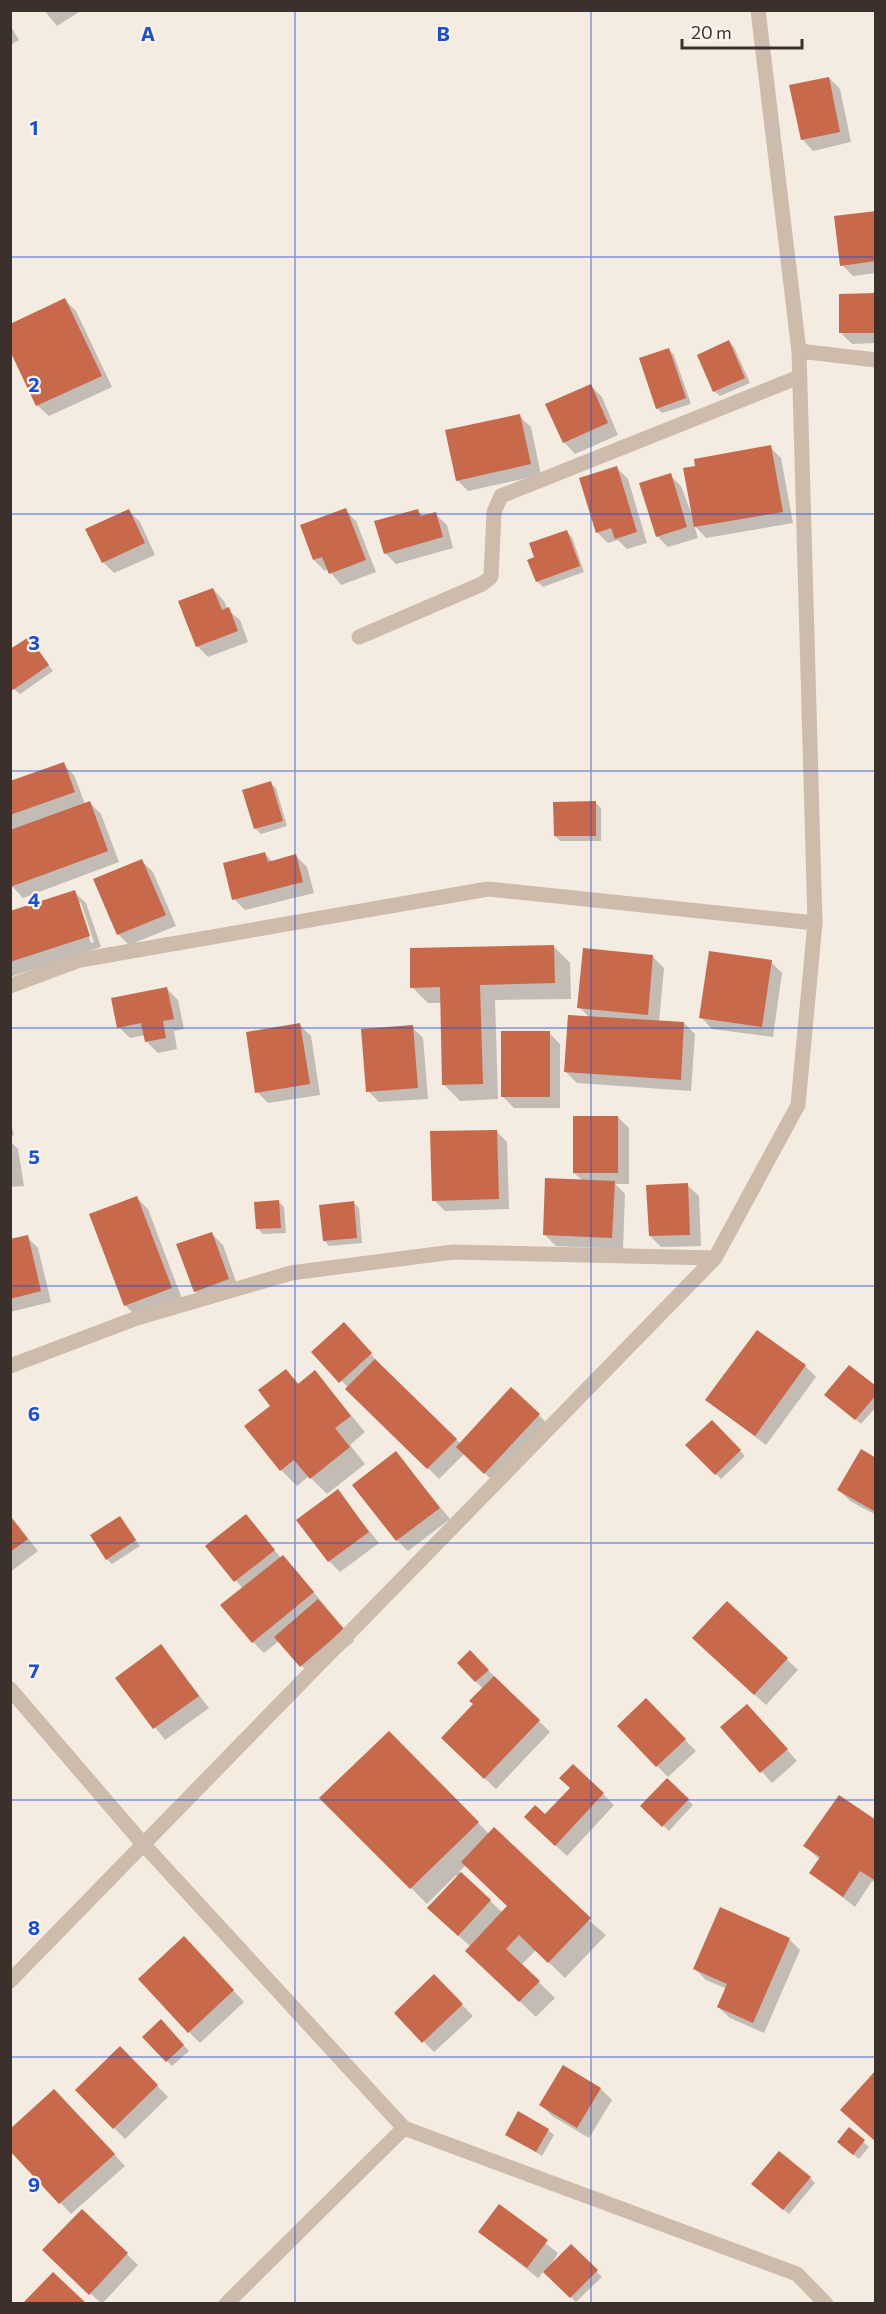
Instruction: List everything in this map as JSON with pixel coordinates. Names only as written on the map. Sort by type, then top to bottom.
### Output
[{"type":"street","points":[[10,1982],[715,1258],[798,1105],[815,923],[799,351],[759,10]]},
{"type":"street","points":[[799,351],[876,360]]},
{"type":"street","points":[[359,637],[482,584],[491,577],[494,512],[501,496],[799,377]]},
{"type":"street","points":[[10,986],[80,960],[488,890],[815,923]]},
{"type":"street","points":[[10,1366],[137,1318],[291,1273],[453,1252],[715,1258]]},
{"type":"street","points":[[10,1689],[144,1845],[404,2128],[797,2274],[826,2304]]},
{"type":"street","points":[[226,2304],[404,2128]]},
{"type":"building","points":[[829,77],[840,132],[801,140],[789,85]]},
{"type":"building","points":[[876,211],[876,261],[840,266],[834,216]]},
{"type":"building","points":[[876,293],[876,333],[839,333],[839,294]]},
{"type":"building","points":[[65,298],[102,376],[36,406],[10,351],[10,324]]},
{"type":"building","points":[[729,340],[745,378],[713,392],[697,355]]},
{"type":"building","points":[[669,348],[686,398],[656,409],[639,358]]},
{"type":"building","points":[[591,384],[608,423],[563,443],[545,404]]},
{"type":"building","points":[[520,414],[531,464],[456,481],[445,430]]},
{"type":"building","points":[[771,445],[783,512],[694,527],[683,468],[695,466],[694,459]]},
{"type":"building","points":[[617,466],[637,532],[615,539],[611,528],[596,533],[579,478]]},
{"type":"building","points":[[671,473],[687,527],[656,537],[639,483]]},
{"type":"building","points":[[346,508],[366,560],[329,574],[322,557],[313,560],[300,525]]},
{"type":"building","points":[[129,509],[145,543],[102,563],[85,529]]},
{"type":"building","points":[[418,509],[420,516],[436,512],[443,537],[384,554],[374,521]]},
{"type":"building","points":[[567,530],[580,566],[536,582],[527,560],[534,557],[529,543]]},
{"type":"building","points":[[213,588],[222,610],[229,607],[238,631],[196,647],[178,601]]},
{"type":"building","points":[[29,637],[49,665],[13,690],[10,686],[10,649]]},
{"type":"building","points":[[64,762],[75,792],[10,815],[10,781]]},
{"type":"building","points":[[271,781],[283,821],[254,829],[242,790]]},
{"type":"building","points":[[90,801],[108,851],[10,887],[10,830]]},
{"type":"building","points":[[596,801],[596,836],[554,836],[553,802]]},
{"type":"building","points":[[265,852],[268,862],[296,854],[303,882],[232,900],[223,863]]},
{"type":"building","points":[[142,859],[166,915],[117,935],[93,879]]},
{"type":"building","points":[[75,890],[90,936],[10,962],[10,911]]},
{"type":"building","points":[[554,945],[555,983],[480,985],[483,1084],[442,1085],[440,987],[410,988],[410,948]]},
{"type":"building","points":[[583,948],[653,955],[648,1015],[577,1008]]},
{"type":"building","points":[[709,951],[772,960],[762,1027],[699,1018]]},
{"type":"building","points":[[167,987],[174,1019],[163,1021],[166,1038],[145,1042],[141,1023],[117,1028],[111,998]]},
{"type":"building","points":[[568,1015],[684,1022],[681,1080],[564,1072]]},
{"type":"building","points":[[300,1023],[310,1084],[255,1093],[246,1032]]},
{"type":"building","points":[[413,1025],[418,1088],[366,1092],[361,1029]]},
{"type":"building","points":[[501,1031],[550,1031],[550,1097],[501,1097]]},
{"type":"building","points":[[573,1116],[618,1116],[618,1173],[573,1173]]},
{"type":"building","points":[[497,1130],[499,1199],[432,1201],[430,1131]]},
{"type":"building","points":[[545,1178],[615,1181],[612,1238],[543,1235]]},
{"type":"building","points":[[688,1183],[690,1235],[649,1236],[646,1185]]},
{"type":"building","points":[[137,1196],[172,1288],[124,1306],[89,1214]]},
{"type":"building","points":[[279,1200],[281,1228],[256,1229],[254,1202]]},
{"type":"building","points":[[354,1201],[357,1238],[323,1241],[319,1205]]},
{"type":"building","points":[[212,1232],[229,1279],[194,1292],[176,1244]]},
{"type":"building","points":[[28,1235],[41,1291],[10,1299],[10,1239]]},
{"type":"building","points":[[344,1322],[372,1353],[339,1383],[311,1352]]},
{"type":"building","points":[[757,1330],[806,1365],[755,1436],[705,1400]]},
{"type":"building","points":[[375,1359],[457,1439],[427,1469],[345,1389]]},
{"type":"building","points":[[849,1365],[876,1386],[876,1395],[855,1420],[824,1395]]},
{"type":"building","points":[[286,1369],[298,1384],[315,1370],[351,1416],[335,1428],[350,1447],[310,1479],[294,1460],[280,1471],[244,1426],[270,1406],[258,1390]]},
{"type":"building","points":[[511,1387],[540,1414],[484,1474],[456,1447]]},
{"type":"building","points":[[712,1420],[741,1450],[715,1475],[685,1445]]},
{"type":"building","points":[[861,1449],[876,1458],[874,1511],[837,1490]]},
{"type":"building","points":[[396,1451],[440,1508],[396,1541],[352,1485]]},
{"type":"building","points":[[338,1489],[369,1532],[328,1562],[296,1520]]},
{"type":"building","points":[[246,1514],[275,1550],[234,1582],[205,1546]]},
{"type":"building","points":[[10,1516],[28,1539],[10,1552]]},
{"type":"building","points":[[120,1516],[136,1540],[106,1560],[90,1535]]},
{"type":"building","points":[[283,1555],[314,1592],[252,1643],[220,1605]]},
{"type":"building","points":[[318,1599],[344,1629],[300,1667],[274,1637]]},
{"type":"building","points":[[727,1601],[788,1658],[754,1695],[692,1638]]},
{"type":"building","points":[[161,1644],[199,1696],[153,1729],[115,1678]]},
{"type":"building","points":[[470,1650],[489,1670],[475,1682],[457,1663]]},
{"type":"building","points":[[494,1676],[540,1720],[484,1779],[441,1738],[473,1704],[469,1701]]},
{"type":"building","points":[[646,1698],[686,1739],[656,1767],[617,1726]]},
{"type":"building","points":[[747,1704],[788,1749],[760,1773],[720,1727]]},
{"type":"building","points":[[389,1731],[479,1822],[410,1889],[319,1798]]},
{"type":"building","points":[[573,1764],[604,1793],[555,1846],[524,1817],[535,1805],[545,1814],[570,1788],[559,1778]]},
{"type":"building","points":[[667,1778],[689,1799],[662,1827],[640,1806]]},
{"type":"building","points":[[839,1795],[876,1820],[876,1881],[860,1871],[843,1897],[809,1873],[820,1857],[803,1846]]},
{"type":"building","points":[[494,1827],[591,1918],[548,1963],[519,1935],[506,1949],[540,1981],[519,2002],[465,1951],[507,1906],[461,1862]]},
{"type":"building","points":[[461,1872],[491,1900],[458,1936],[427,1908]]},
{"type":"building","points":[[720,1907],[790,1938],[753,2023],[717,2007],[727,1984],[693,1969]]},
{"type":"building","points":[[184,1936],[234,1990],[188,2033],[138,1979]]},
{"type":"building","points":[[434,1974],[463,2004],[422,2043],[394,2013]]},
{"type":"building","points":[[161,2019],[184,2045],[166,2062],[142,2037]]},
{"type":"building","points":[[120,2046],[158,2085],[113,2129],[75,2090]]},
{"type":"building","points":[[563,2065],[601,2088],[577,2128],[539,2105]]},
{"type":"building","points":[[876,2070],[876,2142],[840,2110]]},
{"type":"building","points":[[54,2089],[115,2154],[59,2204],[10,2151],[10,2129]]},
{"type":"building","points":[[518,2111],[549,2129],[536,2152],[505,2135]]},
{"type":"building","points":[[849,2127],[865,2140],[853,2155],[837,2142]]},
{"type":"building","points":[[779,2151],[811,2177],[783,2210],[751,2184]]},
{"type":"building","points":[[499,2204],[548,2240],[527,2268],[478,2232]]},
{"type":"building","points":[[82,2209],[128,2253],[89,2295],[42,2250]]},
{"type":"building","points":[[571,2244],[598,2270],[570,2298],[543,2272]]},
{"type":"building","points":[[53,2272],[87,2304],[22,2304]]}]
